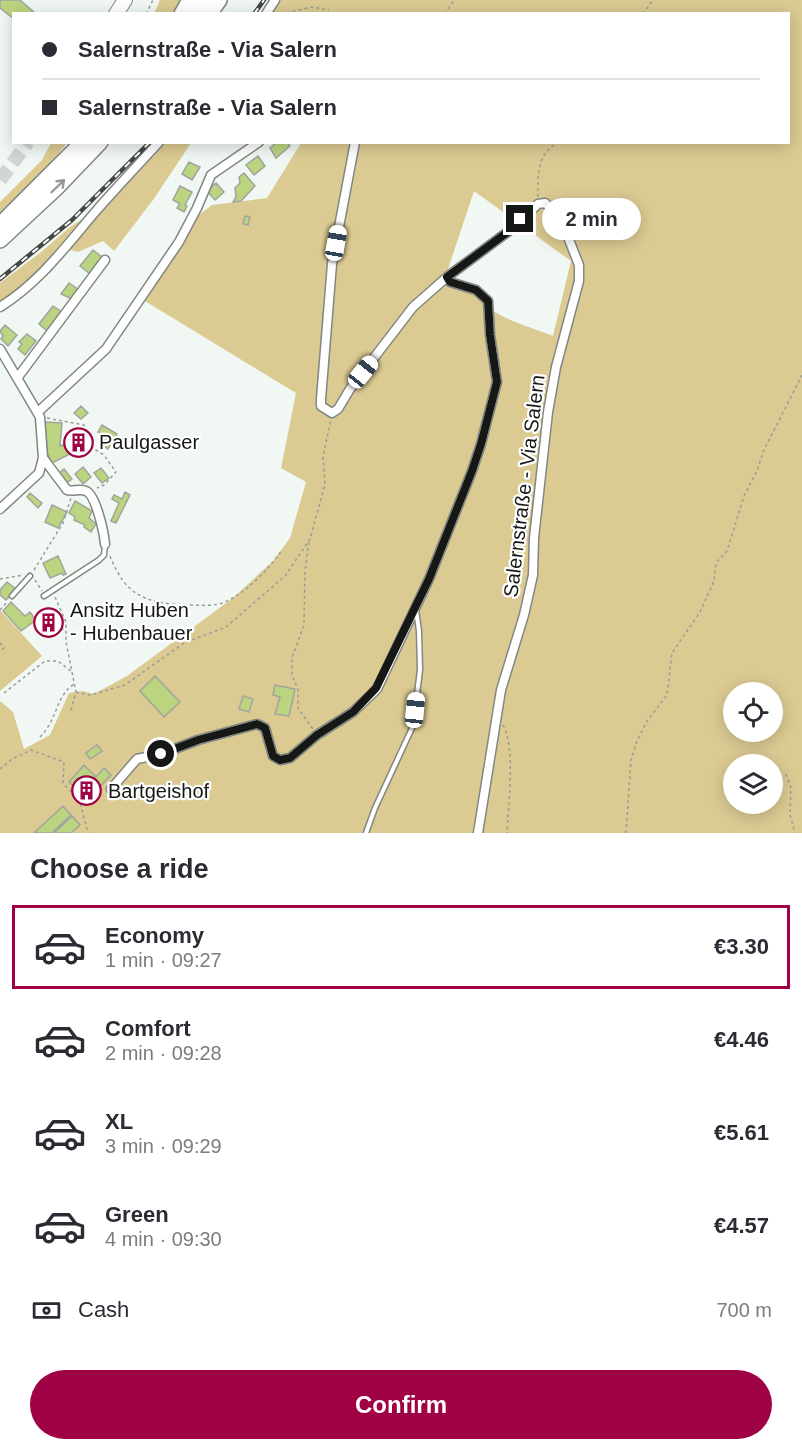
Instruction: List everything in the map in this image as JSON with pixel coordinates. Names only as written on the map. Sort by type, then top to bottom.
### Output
[{"type":"highway","points":[[196,12],[205,0]]},
{"type":"highway","points":[[0,225],[81,144]]},
{"type":"highway","points":[[0,240],[56,188],[98,144]]},
{"type":"street","points":[[0,306],[24,289],[59,256],[95,212],[157,144]]},
{"type":"street","points":[[39,414],[106,350],[179,242],[211,175],[256,144]]},
{"type":"street","points":[[355,144],[331,276],[321,406],[332,413],[338,409],[350,389],[413,307],[447,277],[509,231],[538,204]]},
{"type":"street","name":"Salernstraße - Via Salern","points":[[478,833],[501,690],[524,615],[533,574],[534,538],[548,412],[556,367],[579,281],[579,265],[564,227],[545,203],[538,204]]},
{"type":"street","points":[[18,377],[105,260]]},
{"type":"street","name":"Salernstraße - Via Salern","points":[[111,789],[137,759],[161,754],[198,740],[257,724],[265,728],[273,756],[280,760],[290,758],[317,735],[353,712],[376,688],[415,608],[472,471],[497,382],[488,301],[476,290],[450,282],[447,277]]},
{"type":"street","points":[[0,349],[39,414],[43,458],[39,473],[0,509]]},
{"type":"street","points":[[43,458],[64,488],[73,491],[88,491],[97,510],[105,544]]},
{"type":"street","points":[[39,473],[52,471]]},
{"type":"lane","points":[[44,596],[99,560],[104,555],[105,544]]},
{"type":"lane","points":[[12,596],[30,576]]},
{"type":"lane","points":[[366,833],[375,808],[413,726],[420,670],[419,632],[415,608]]},
{"type":"path","points":[[290,12],[312,7],[329,10]]},
{"type":"path","points":[[538,204],[540,161],[556,144]]},
{"type":"path","points":[[626,833],[631,760],[637,741],[647,721],[667,694],[672,653],[700,612],[714,581],[716,563],[727,551],[744,496],[757,471],[763,452],[802,375]]},
{"type":"path","points":[[317,735],[298,708],[298,690],[292,675],[292,658],[304,625],[305,571],[310,539],[325,484],[323,456],[332,413]]},
{"type":"path","points":[[39,414],[84,425],[91,447],[104,455],[116,472],[104,485],[88,491]]},
{"type":"path","points":[[30,576],[63,524],[69,511],[73,491]]},
{"type":"path","points":[[76,692],[90,695],[125,685],[184,643],[226,627],[285,576],[310,539]]},
{"type":"path","points":[[105,544],[122,582],[142,598],[188,605],[217,604],[238,594],[275,560],[282,549]]},
{"type":"path","points":[[0,579],[24,574],[30,576],[37,582],[44,596]]},
{"type":"path","points":[[51,591],[66,622],[66,642],[76,692],[71,710]]},
{"type":"path","points":[[0,610],[12,596]]},
{"type":"path","points":[[0,643],[4,648],[0,651]]},
{"type":"path","points":[[4,693],[45,661],[58,662],[73,673]]},
{"type":"path","points":[[40,737],[52,723],[62,694],[75,683]]},
{"type":"path","points":[[497,714],[508,733],[510,781],[507,833]]},
{"type":"path","points":[[0,769],[12,759],[31,750],[64,762],[63,783],[80,802],[88,833]]},
{"type":"path","points":[[786,774],[791,788],[790,815],[795,833]]},
{"type":"shaded area","points":[[160,0],[182,0],[174,12],[155,12]]},
{"type":"shaded area","points":[[278,0],[802,0],[802,833],[0,833],[0,701],[13,712],[24,749],[50,735],[69,693],[83,691],[94,694],[127,676],[233,598],[273,561],[290,538],[306,482],[281,468],[296,393],[140,298],[191,221],[212,205],[267,198],[300,144],[790,144],[790,12],[271,12]],"holes":[[[474,191],[571,261],[553,336],[501,316],[461,286],[443,284]]]},
{"type":"shaded area","points":[[50,144],[66,144],[47,168],[0,212],[0,202],[42,160]]},
{"type":"shaded area","points":[[161,144],[190,144],[153,200],[114,251],[103,241],[78,252],[71,250],[59,257],[0,307],[0,283],[70,227],[105,204]]},
{"type":"shaded area","points":[[0,610],[42,656],[0,691]]},
{"type":"building","points":[[0,0],[20,0],[34,12],[12,12],[12,17],[0,8]]},
{"type":"building","points":[[275,144],[290,146],[276,158],[270,148]]},
{"type":"building","points":[[258,156],[265,166],[254,175],[246,165]]},
{"type":"building","points":[[189,162],[200,167],[192,180],[182,174]]},
{"type":"building","points":[[244,173],[255,186],[241,201],[233,202],[236,197],[235,188],[240,183],[239,177]]},
{"type":"building","points":[[216,183],[224,192],[215,200],[207,191]]},
{"type":"building","points":[[180,186],[192,192],[184,212],[177,208],[180,204],[173,200]]},
{"type":"building","points":[[245,216],[250,217],[248,225],[243,224]]},
{"type":"building","points":[[93,250],[102,257],[90,274],[80,266]]},
{"type":"building","points":[[69,283],[79,290],[72,299],[61,294]]},
{"type":"building","points":[[53,306],[62,312],[47,331],[39,324]]},
{"type":"building","points":[[5,325],[17,335],[8,346],[1,339],[3,336],[0,331]]},
{"type":"building","points":[[27,334],[36,341],[25,355],[18,349],[22,344],[19,342]]},
{"type":"building","points":[[81,406],[88,413],[81,419],[74,413]]},
{"type":"building","name":"Paulgasser","points":[[45,422],[62,423],[60,446],[75,440],[71,433],[75,431],[77,435],[83,433],[88,445],[52,463],[47,452]]},
{"type":"building","points":[[102,425],[117,434],[108,449],[102,445],[107,437],[98,432]]},
{"type":"building","points":[[83,467],[91,477],[83,484],[75,474]]},
{"type":"building","points":[[101,468],[109,478],[102,483],[94,473]]},
{"type":"building","points":[[64,469],[72,479],[65,484],[58,474]]},
{"type":"building","points":[[125,492],[130,495],[116,523],[111,521],[119,503],[112,499],[114,495],[122,499]]},
{"type":"building","points":[[30,493],[42,503],[38,508],[27,497]]},
{"type":"building","points":[[75,501],[92,511],[89,518],[96,524],[91,532],[84,527],[85,525],[74,520],[75,517],[69,513]]},
{"type":"building","points":[[52,505],[67,512],[58,528],[45,522]]},
{"type":"building","points":[[58,556],[66,574],[62,573],[50,578],[43,563]]},
{"type":"building","points":[[7,582],[16,589],[6,600],[0,595],[0,590]]},
{"type":"building","points":[[11,602],[25,616],[30,612],[36,620],[21,631],[3,611]]},
{"type":"building","name":"Ansitz Huben - Hubenbauer","points":[[48,608],[63,629],[50,637],[36,618]]},
{"type":"building","points":[[155,676],[180,702],[164,717],[140,691]]},
{"type":"building","points":[[275,685],[295,689],[289,716],[275,714],[280,697],[273,695]]},
{"type":"building","points":[[243,696],[253,699],[249,712],[239,709]]},
{"type":"building","points":[[97,745],[102,751],[90,759],[86,753]]},
{"type":"building","name":"Bartgeishof","points":[[84,765],[96,777],[104,768],[111,775],[87,800],[69,782]]},
{"type":"building","points":[[63,806],[71,815],[52,833],[34,833]]},
{"type":"building","points":[[72,816],[80,825],[71,833],[54,833]]},
{"type":"tunnel","points":[[0,180],[27,144]]},
{"type":"railway","points":[[255,12],[264,0]]},
{"type":"railway","points":[[0,279],[72,220],[148,144]]},
{"type":"place","name":"Paulgasser","points":[[78,442]]},
{"type":"place","name":"Ansitz Huben - Hubenbauer","points":[[49,622]]},
{"type":"place","name":"Bartgeishof","points":[[87,791]]},
{"type":"route","points":[[161,754],[198,740],[257,724],[265,728],[273,756],[280,760],[290,758],[317,735],[353,712],[376,688],[429,579],[472,471],[497,382],[488,301],[476,290],[450,282],[447,277],[509,231],[520,219]]}]
